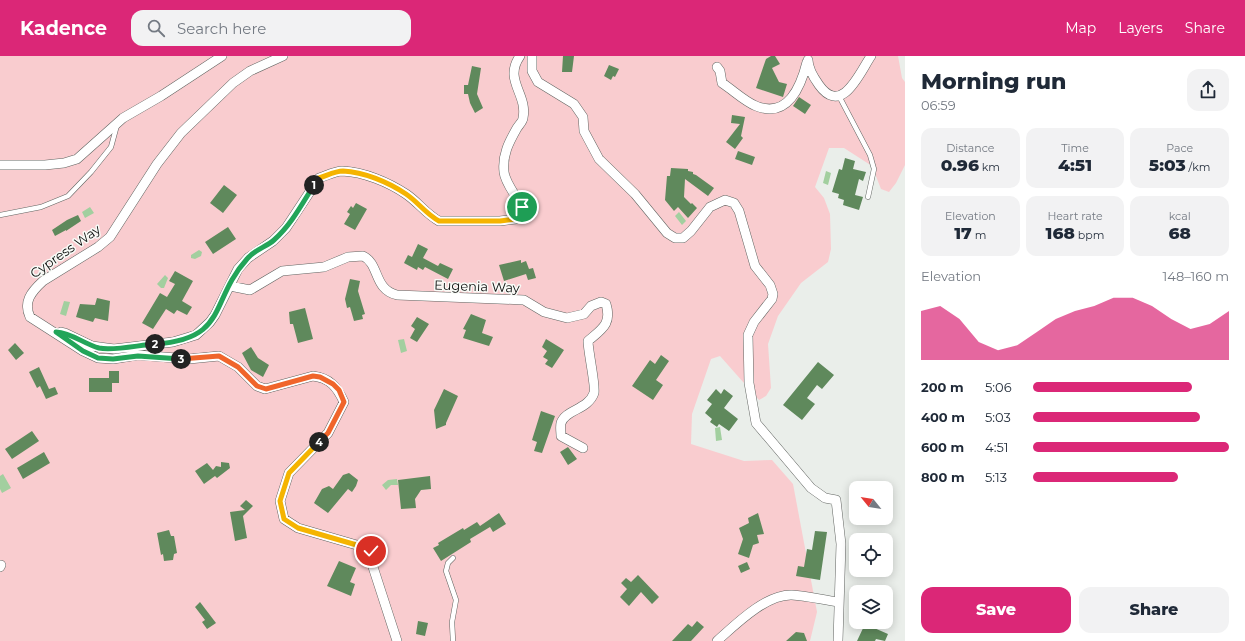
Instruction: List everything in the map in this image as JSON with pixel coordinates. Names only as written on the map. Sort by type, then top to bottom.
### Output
[{"type":"street","points":[[0,165],[45,165],[70,162],[88,150],[117,123],[222,56]]},
{"type":"street","name":"Cypress Way","points":[[283,56],[250,71],[233,83],[182,133],[157,164],[110,237],[98,247],[43,281],[35,288],[27,302],[27,311],[30,317],[56,332],[83,351],[98,358],[113,359],[138,356],[189,359],[219,356],[238,367],[257,386],[266,389],[313,376],[320,377],[333,384],[339,390],[344,402],[328,433],[289,473],[280,501],[284,519],[298,528],[367,548],[371,551],[375,574],[397,641]]},
{"type":"street","points":[[56,332],[65,333],[92,346],[114,349],[188,338],[196,335],[210,322],[238,269],[248,258],[273,241],[286,228],[319,178],[341,171],[363,174],[387,183],[406,194],[431,217],[439,221],[500,221],[516,219],[520,214],[522,207],[504,173],[504,158],[507,146],[524,118],[523,106],[513,76],[514,67],[520,56]]},
{"type":"street","points":[[532,56],[532,71],[538,82],[574,104],[583,117],[584,131],[600,159],[635,194],[667,233],[674,238],[683,238],[691,232],[710,207],[725,200],[734,203],[739,211],[755,266],[770,285],[773,294],[772,299],[754,322],[748,335],[749,383],[756,423],[811,488],[824,498],[836,500],[841,544],[838,602],[838,641]]},
{"type":"street","points":[[808,59],[813,76],[821,88],[830,94],[839,96],[851,89],[871,56]]},
{"type":"street","points":[[717,67],[720,71],[722,82],[756,106],[778,108],[786,105],[795,91],[803,76],[808,59]]},
{"type":"street","name":"Eugenia Way","points":[[230,286],[250,290],[282,271],[324,267],[348,257],[363,256],[370,262],[378,280],[391,293],[524,300],[544,312],[567,318],[584,314],[592,306],[601,302],[606,304],[609,318],[605,327],[588,341],[595,391],[591,400],[582,408],[568,414],[561,423],[561,436],[582,448]]},
{"type":"street","points":[[717,641],[744,616],[776,597],[791,595],[838,602]]},
{"type":"lane","points":[[839,96],[870,155],[874,169],[868,197]]},
{"type":"lane","points":[[0,215],[41,208],[68,196],[91,172],[111,147],[116,133],[117,123]]},
{"type":"lane","points":[[453,558],[448,563],[446,571],[456,600],[452,622],[453,641]]},
{"type":"shaded area","points":[[0,56],[898,56],[902,78],[905,82],[905,165],[896,183],[889,192],[881,189],[872,166],[844,148],[829,148],[815,187],[824,198],[830,214],[831,249],[828,262],[801,283],[778,316],[768,344],[771,388],[766,396],[759,400],[720,356],[711,359],[692,414],[691,444],[744,461],[772,460],[793,484],[817,612],[810,641],[0,641]]},
{"type":"shaded area","points":[[826,171],[831,173],[828,185],[823,183]]},
{"type":"shaded area","points":[[90,207],[94,213],[85,218],[82,212]]},
{"type":"shaded area","points":[[679,212],[686,221],[682,225],[675,216]]},
{"type":"shaded area","points":[[199,250],[202,252],[201,256],[195,259],[191,258],[191,255]]},
{"type":"shaded area","points":[[165,275],[168,278],[164,288],[161,288],[157,284]]},
{"type":"shaded area","points":[[64,301],[70,302],[66,316],[60,314]]},
{"type":"shaded area","points":[[404,339],[407,351],[401,353],[398,340]]},
{"type":"shaded area","points":[[720,427],[722,440],[716,441],[715,428]]},
{"type":"shaded area","points":[[3,474],[11,488],[2,493],[0,489],[0,476]]},
{"type":"shaded area","points":[[397,479],[398,485],[391,485],[386,490],[382,485],[388,480]]},
{"type":"building","points":[[563,56],[574,56],[572,72],[562,72]]},
{"type":"building","points":[[771,56],[775,56],[780,64],[772,68],[779,82],[787,84],[783,97],[756,88],[766,59]]},
{"type":"building","points":[[609,65],[619,69],[615,77],[613,76],[611,80],[604,76]]},
{"type":"building","points":[[472,66],[481,68],[477,94],[483,108],[475,113],[470,103],[468,94],[464,94],[464,85],[468,85]]},
{"type":"building","points":[[799,97],[811,105],[805,114],[793,106]]},
{"type":"building","points":[[732,115],[745,117],[741,136],[743,138],[735,149],[726,142],[740,124],[731,123]]},
{"type":"building","points":[[738,151],[755,157],[752,165],[735,159]]},
{"type":"building","points":[[845,158],[855,161],[853,169],[866,172],[863,181],[859,179],[855,195],[863,197],[859,210],[843,205],[844,200],[838,198],[839,194],[832,192],[839,169],[842,170]]},
{"type":"building","points":[[671,168],[688,169],[688,171],[693,172],[693,174],[714,188],[708,196],[685,179],[684,197],[697,208],[688,218],[678,207],[674,211],[665,200],[667,176],[670,176]]},
{"type":"building","points":[[224,185],[237,195],[223,213],[210,203]]},
{"type":"building","points":[[356,203],[367,209],[355,230],[344,224],[350,214],[347,212],[351,206],[353,208]]},
{"type":"building","points":[[78,215],[81,221],[55,236],[52,230]]},
{"type":"building","points":[[228,227],[236,239],[213,254],[205,242]]},
{"type":"building","points":[[418,244],[428,249],[423,258],[438,266],[440,263],[453,269],[448,279],[425,267],[423,270],[418,267],[417,270],[404,263],[408,255],[412,257]]},
{"type":"building","points":[[521,260],[521,263],[526,261],[529,269],[533,268],[536,278],[528,280],[526,274],[504,281],[499,265]]},
{"type":"building","points":[[175,271],[193,281],[182,301],[192,307],[187,315],[177,310],[174,314],[166,309],[153,329],[142,323],[160,293],[167,297],[175,284],[169,281]]},
{"type":"building","points":[[350,279],[360,281],[358,291],[365,314],[362,315],[363,319],[354,321],[350,307],[347,308],[345,299]]},
{"type":"building","points":[[97,298],[110,301],[108,321],[95,318],[93,322],[76,317],[80,304],[95,305]]},
{"type":"building","points":[[305,308],[313,339],[298,343],[293,324],[290,324],[289,312]]},
{"type":"building","points":[[471,314],[486,320],[482,333],[493,337],[489,346],[463,338],[466,330],[463,329]]},
{"type":"building","points":[[417,317],[429,324],[417,342],[410,338],[415,329],[411,326]]},
{"type":"building","points":[[546,339],[564,350],[552,368],[545,364],[548,360],[543,357],[547,351],[542,347]]},
{"type":"building","points":[[15,343],[24,353],[16,360],[8,350]]},
{"type":"building","points":[[251,347],[258,358],[269,365],[263,377],[251,370],[242,353]]},
{"type":"building","points":[[661,355],[669,361],[656,380],[663,385],[653,400],[632,386],[650,360],[655,364]]},
{"type":"building","points":[[818,362],[834,375],[822,389],[817,385],[807,398],[815,404],[802,420],[783,405]]},
{"type":"building","points":[[39,367],[49,389],[55,387],[58,394],[46,399],[40,386],[37,388],[29,372]]},
{"type":"building","points":[[109,371],[119,371],[119,383],[112,383],[112,392],[89,392],[89,378],[109,378]]},
{"type":"building","points":[[444,389],[458,396],[446,425],[436,429],[434,410]]},
{"type":"building","points":[[716,389],[721,394],[724,389],[733,396],[724,408],[738,419],[729,431],[719,424],[717,427],[710,422],[712,419],[705,413],[712,404],[707,400]]},
{"type":"building","points":[[541,411],[555,416],[542,453],[534,451],[537,442],[532,440]]},
{"type":"building","points":[[32,431],[39,441],[12,459],[5,449]]},
{"type":"building","points":[[568,447],[577,459],[568,465],[560,452]]},
{"type":"building","points":[[44,452],[50,463],[23,479],[17,468]]},
{"type":"building","points":[[221,462],[229,463],[230,468],[217,478],[215,476],[204,484],[195,471],[207,463],[213,470],[216,466],[221,467]]},
{"type":"building","points":[[349,473],[358,480],[356,486],[352,492],[348,489],[328,513],[314,503],[322,489],[329,486],[333,489],[343,475]]},
{"type":"building","points":[[430,476],[431,489],[421,490],[415,499],[416,508],[401,509],[398,480]]},
{"type":"building","points":[[246,500],[253,506],[243,516],[247,538],[235,541],[230,512],[245,510],[240,506]]},
{"type":"building","points":[[499,513],[506,524],[493,532],[490,527],[470,539],[471,542],[441,561],[433,548],[439,545],[438,543],[463,528],[464,530],[477,522],[480,526]]},
{"type":"building","points":[[758,513],[764,534],[757,535],[759,543],[753,545],[749,558],[738,554],[743,539],[739,528],[749,523],[748,518]]},
{"type":"building","points":[[169,530],[171,536],[174,536],[177,553],[174,554],[173,560],[164,561],[163,554],[161,555],[157,533]]},
{"type":"building","points":[[815,531],[827,532],[820,580],[796,576],[798,566],[804,567],[807,549],[812,550]]},
{"type":"building","points":[[339,561],[356,568],[350,582],[355,584],[351,596],[327,586]]},
{"type":"building","points":[[747,562],[750,569],[741,573],[738,566]]},
{"type":"building","points":[[638,575],[659,597],[652,604],[641,592],[629,606],[620,597],[627,589],[621,583],[626,578],[631,582]]},
{"type":"building","points":[[200,602],[216,623],[207,629],[202,622],[205,620],[195,607]]},
{"type":"building","points":[[418,621],[428,623],[425,636],[416,634]]},
{"type":"building","points":[[697,621],[704,627],[691,641],[672,641],[688,624],[692,627]]},
{"type":"building","points":[[863,629],[876,629],[888,634],[885,641],[876,639],[875,641],[857,641]]},
{"type":"building","points":[[796,632],[804,633],[807,641],[786,641]]},
{"type":"route","points":[[371,551],[367,548],[342,540],[298,528],[284,519],[280,501],[289,473],[328,433],[344,402],[339,390],[333,384],[320,377],[313,376],[292,380],[279,386],[266,389],[257,386],[238,367],[219,356],[189,359],[170,359],[151,356],[113,359],[98,358],[83,351],[56,332],[65,333],[92,346],[114,349],[128,346],[173,342],[196,335],[215,315],[238,269],[248,258],[259,249],[273,241],[286,228],[319,178],[341,171],[363,174],[387,183],[406,194],[431,217],[439,221],[472,222],[516,219],[520,214],[522,207]]}]
